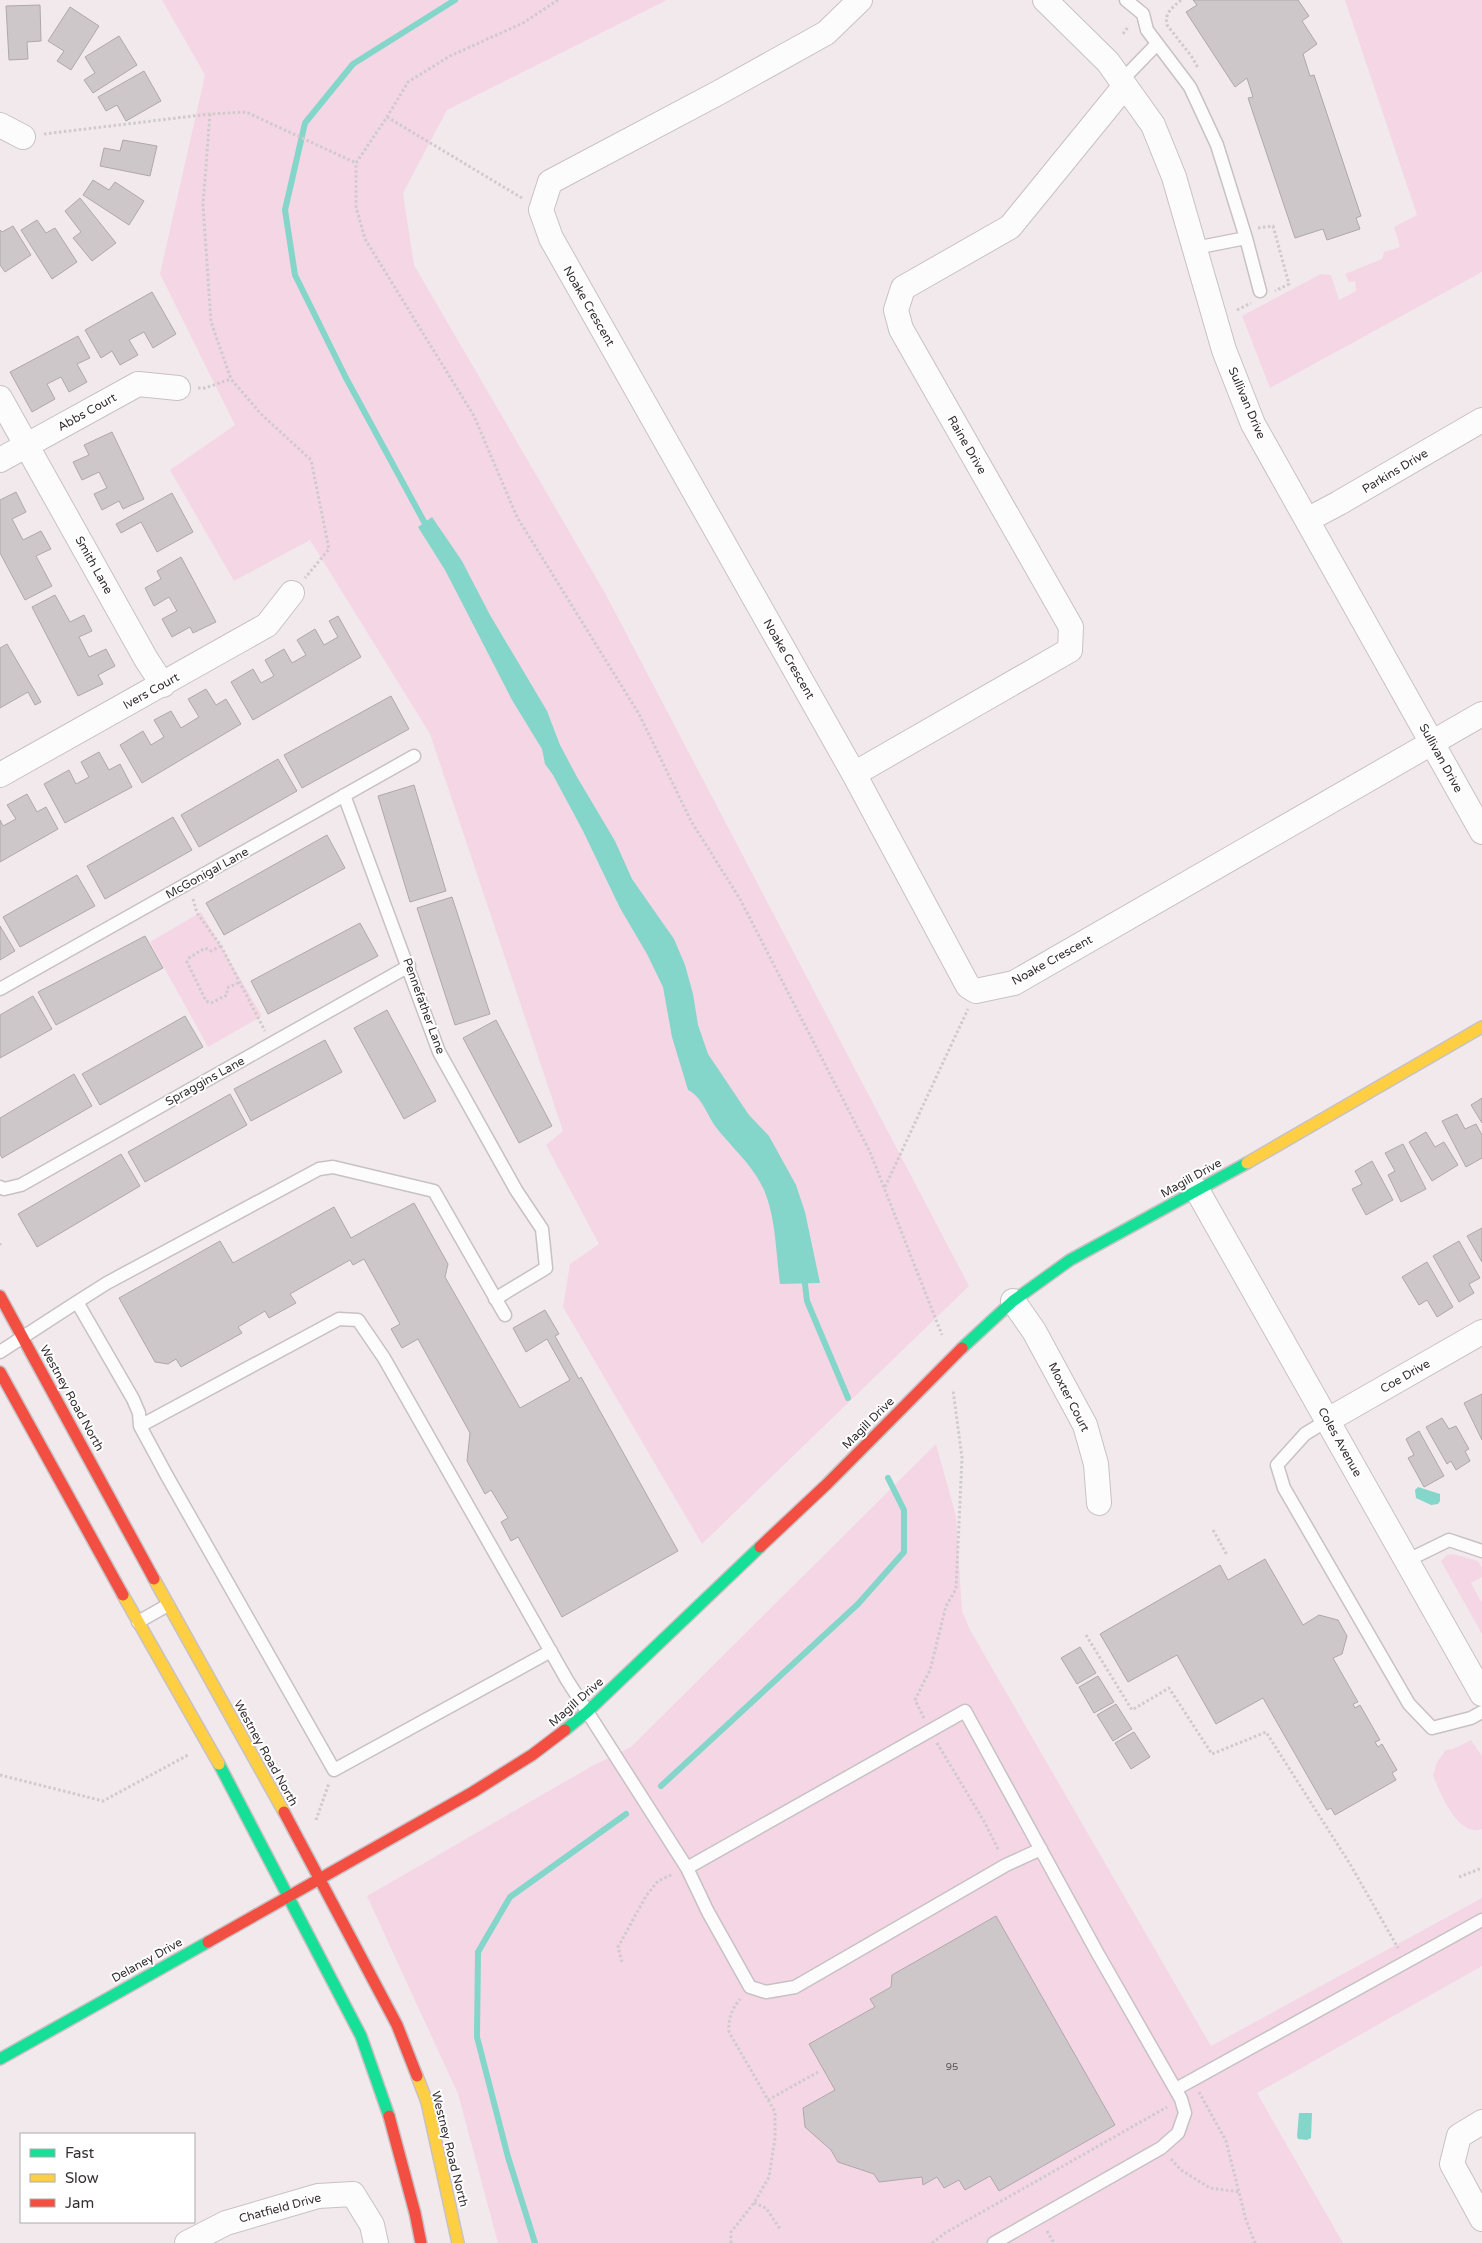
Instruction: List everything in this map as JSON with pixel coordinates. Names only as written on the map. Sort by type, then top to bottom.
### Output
[{"type":"main road","name":"Magill Drive","points":[[308,1887],[500,1777],[566,1731],[827,1484],[947,1362],[1014,1301],[1070,1260],[1197,1190],[1482,1027]]},
{"type":"main road","name":"Westney Road North","points":[[0,1296],[321,1879],[397,2026],[427,2102],[458,2243]]},
{"type":"main road","points":[[0,1372],[138,1622],[209,1745],[361,2036],[387,2110],[415,2213],[421,2243]]},
{"type":"main road","name":"Delaney Drive","points":[[0,2059],[308,1887]]},
{"type":"street","points":[[541,210],[550,182],[826,33],[860,0]]},
{"type":"street","name":"Sullivan Drive","points":[[1046,0],[1108,62],[1153,125],[1174,177],[1224,350],[1253,424],[1482,832]]},
{"type":"street","name":"Raine Drive","points":[[854,774],[1070,650],[1071,627],[901,329],[896,310],[903,288],[1010,227],[1123,84]]},
{"type":"street","points":[[0,125],[23,136]]},
{"type":"street","name":"Noake Crescent","points":[[541,210],[551,238],[854,774],[968,986],[976,991],[1014,982],[1482,714]]},
{"type":"street","name":"Abbs Court","points":[[0,460],[138,384],[178,388]]},
{"type":"street","name":"Smith Lane","points":[[0,398],[25,446],[163,685]]},
{"type":"street","name":"Parkins Drive","points":[[1306,520],[1340,504],[1482,420]]},
{"type":"street","name":"Ivers Court","points":[[0,776],[267,625],[292,593]]},
{"type":"street","name":"Coles Avenue","points":[[1197,1190],[1482,1694]]},
{"type":"street","name":"Moxter Court","points":[[1014,1301],[1034,1331],[1085,1425],[1096,1464],[1099,1503]]},
{"type":"street","name":"Coe Drive","points":[[1328,1420],[1482,1332]]},
{"type":"street","points":[[1482,2122],[1459,2136],[1452,2164],[1482,2219]]},
{"type":"street","name":"Chatfield Drive","points":[[188,2243],[235,2220],[318,2196],[354,2194],[372,2225],[376,2243]]},
{"type":"lane","points":[[1126,0],[1147,11],[1147,30],[1190,87],[1217,145],[1246,238],[1260,291]]},
{"type":"lane","points":[[1123,84],[1157,44]]},
{"type":"lane","points":[[1195,248],[1246,238]]},
{"type":"lane","name":"McGonigal Lane","points":[[0,990],[414,756]]},
{"type":"lane","name":"Pennefather Lane","points":[[344,795],[409,966],[439,1052],[516,1190],[528,1205],[542,1229],[546,1268],[495,1299]]},
{"type":"lane","name":"Spraggins Lane","points":[[0,1187],[4,1190],[21,1185],[409,966]]},
{"type":"lane","points":[[0,1352],[107,1283],[310,1174],[333,1167],[434,1191],[505,1315]]},
{"type":"lane","points":[[77,1302],[133,1399],[139,1412],[140,1426],[334,1770],[551,1651]]},
{"type":"lane","points":[[140,1426],[339,1318],[358,1320],[384,1358],[587,1712],[687,1868],[708,1912],[750,1987],[766,1992],[795,1987],[1006,1865],[1041,1849]]},
{"type":"lane","points":[[1328,1420],[1305,1434],[1277,1465],[1284,1488],[1409,1704],[1432,1728],[1471,1718],[1482,1712]]},
{"type":"lane","points":[[1406,1561],[1449,1540],[1482,1551]]},
{"type":"lane","points":[[138,1622],[168,1604]]},
{"type":"lane","points":[[687,1868],[965,1711],[1098,1954],[1178,2094],[1185,2113],[1178,2133],[1161,2148],[994,2243]]},
{"type":"lane","points":[[1178,2094],[1193,2080],[1482,1920]]},
{"type":"path","points":[[558,0],[523,23],[450,56],[408,82],[356,163],[356,207],[365,239],[474,416],[516,517],[639,714],[691,821],[740,899],[870,1152],[946,1343],[947,1362],[962,1458],[956,1589],[946,1606],[930,1670],[915,1700],[953,1773],[985,1823],[1006,1865]]},
{"type":"path","points":[[1123,34],[1128,27]]},
{"type":"path","points":[[23,136],[210,114],[246,112],[356,163]]},
{"type":"path","points":[[210,114],[203,205],[211,322],[231,379],[260,414],[310,460],[329,549],[292,593]]},
{"type":"path","points":[[387,117],[541,210]]},
{"type":"path","points":[[178,388],[205,388],[231,379]]},
{"type":"path","points":[[188,884],[197,913],[221,946],[272,1044]]},
{"type":"path","points":[[221,946],[211,951],[205,948],[189,958],[187,962],[206,1001],[211,1003],[227,995],[227,988],[240,982]]},
{"type":"path","points":[[885,1188],[976,991]]},
{"type":"path","points":[[0,1243],[0,1248]]},
{"type":"path","points":[[1213,1530],[1227,1555]]},
{"type":"path","points":[[1086,1636],[1132,1710],[1169,1688],[1212,1754],[1266,1732],[1350,1864],[1406,1962]]},
{"type":"path","points":[[0,1775],[102,1801],[188,1755]]},
{"type":"path","points":[[314,1825],[334,1770]]},
{"type":"path","points":[[622,1962],[618,1947],[646,1896],[658,1882],[687,1868]]},
{"type":"path","points":[[1460,1877],[1482,1868]]},
{"type":"path","points":[[731,2243],[731,2232],[754,2203],[769,2177],[775,2138],[775,2112],[729,2032],[728,2024],[731,2010],[750,1987]]},
{"type":"path","points":[[768,2100],[818,2072]]},
{"type":"path","points":[[1193,2080],[1226,2141],[1246,2220],[1255,2243]]},
{"type":"path","points":[[932,2243],[945,2233],[1178,2094]]},
{"type":"path","points":[[1161,2148],[1181,2170],[1210,2188],[1240,2192]]},
{"type":"path","points":[[754,2203],[766,2208],[780,2229]]},
{"type":"shaded area","points":[[162,0],[667,0],[447,110],[403,193],[414,265],[605,593],[969,1286],[702,1544],[563,1307],[570,1264],[599,1244],[546,1145],[563,1131],[430,734],[310,540],[234,581],[170,470],[235,425],[160,274],[205,75]]},
{"type":"shaded area","points":[[1345,0],[1482,0],[1482,272],[1270,388],[1242,316],[1321,274],[1331,275],[1339,300],[1356,291],[1355,281],[1349,282],[1345,274],[1382,259],[1384,252],[1400,247],[1394,227],[1417,215]]},
{"type":"shaded area","points":[[432,517],[462,561],[490,615],[547,711],[560,745],[615,841],[632,879],[674,939],[685,965],[693,994],[698,1025],[708,1054],[749,1115],[769,1136],[796,1185],[805,1212],[820,1283],[780,1284],[771,1212],[764,1190],[748,1164],[715,1126],[697,1096],[688,1090],[672,1037],[663,987],[647,954],[620,908],[583,831],[553,775],[545,764],[542,749],[512,700],[445,570],[418,527]]},
{"type":"shaded area","points":[[201,912],[262,1016],[208,1047],[150,942]]},
{"type":"shaded area","points":[[936,1444],[956,1516],[962,1611],[970,1630],[1211,2046],[1482,1898],[1482,1966],[1257,2093],[1343,2243],[498,2243],[458,2094],[367,1896],[592,1766],[631,1747]]},
{"type":"shaded area","points":[[1418,1487],[1440,1494],[1438,1504],[1431,1505],[1416,1498],[1415,1490]]},
{"type":"shaded area","points":[[1453,1554],[1478,1561],[1482,1568],[1482,1577],[1471,1583],[1482,1603],[1482,1634],[1441,1561],[1447,1555]]},
{"type":"shaded area","points":[[1471,1740],[1482,1756],[1482,1829],[1473,1830],[1465,1827],[1451,1812],[1433,1775],[1437,1762],[1446,1750],[1453,1749]]},
{"type":"shaded area","points":[[1299,2113],[1312,2113],[1311,2138],[1307,2140],[1298,2139],[1297,2136]]},
{"type":"building","points":[[1193,0],[1298,0],[1309,16],[1302,21],[1317,44],[1303,54],[1310,76],[1314,75],[1361,216],[1356,218],[1360,229],[1327,240],[1323,229],[1295,238],[1248,98],[1253,97],[1247,78],[1235,87],[1186,12],[1197,5]]},
{"type":"building","points":[[40,5],[41,41],[27,42],[28,59],[9,60],[6,6]]},
{"type":"building","points":[[70,7],[99,26],[71,70],[57,61],[64,51],[48,41]]},
{"type":"building","points":[[119,36],[137,65],[93,93],[84,80],[95,73],[85,57]]},
{"type":"building","points":[[144,71],[161,101],[126,121],[117,105],[106,111],[98,97]]},
{"type":"building","points":[[123,140],[157,146],[150,176],[100,166],[104,148],[120,151]]},
{"type":"building","points":[[93,180],[109,190],[115,182],[144,201],[129,225],[83,195]]},
{"type":"building","points":[[80,198],[116,243],[92,261],[73,238],[81,232],[65,211]]},
{"type":"building","points":[[37,220],[46,233],[55,228],[77,262],[52,279],[21,230]]},
{"type":"building","points":[[13,226],[31,255],[5,272],[0,265],[0,230],[2,232]]},
{"type":"building","points":[[152,292],[176,334],[153,348],[144,332],[129,340],[138,355],[120,365],[112,351],[101,358],[85,330]]},
{"type":"building","points":[[78,336],[90,358],[77,364],[87,382],[69,392],[61,377],[47,384],[55,399],[32,412],[10,372]]},
{"type":"building","points":[[112,432],[144,499],[123,509],[119,501],[102,510],[94,494],[107,488],[99,472],[82,480],[73,462],[89,455],[84,445]]},
{"type":"building","points":[[16,492],[26,512],[12,519],[23,540],[41,531],[51,549],[36,556],[52,586],[25,600],[0,553],[0,500]]},
{"type":"building","points":[[172,493],[193,532],[157,552],[141,522],[121,533],[116,524]]},
{"type":"building","points":[[181,557],[216,622],[193,633],[190,627],[172,637],[162,619],[177,611],[169,597],[154,606],[145,588],[161,579],[157,571]]},
{"type":"building","points":[[55,595],[70,622],[84,615],[92,631],[79,637],[89,657],[106,649],[115,666],[98,675],[103,684],[78,696],[32,607]]},
{"type":"building","points":[[338,616],[361,657],[253,720],[231,682],[253,669],[261,683],[274,676],[265,660],[284,649],[292,663],[306,655],[297,640],[315,629],[324,645],[338,637],[329,621]]},
{"type":"building","points":[[7,644],[41,702],[35,705],[28,692],[0,708],[0,648]]},
{"type":"building","points":[[206,689],[216,705],[226,699],[241,724],[142,783],[120,745],[143,731],[151,745],[164,737],[154,720],[171,711],[181,728],[199,717],[188,699]]},
{"type":"building","points":[[391,696],[409,729],[302,788],[284,755]]},
{"type":"building","points":[[99,752],[109,770],[120,764],[132,787],[65,823],[44,784],[69,770],[76,784],[89,777],[81,762]]},
{"type":"building","points":[[278,759],[297,791],[199,847],[181,815]]},
{"type":"building","points":[[414,785],[446,891],[410,902],[378,796]]},
{"type":"building","points":[[27,794],[37,812],[46,807],[58,829],[0,862],[0,820],[3,826],[16,819],[7,805]]},
{"type":"building","points":[[173,817],[192,850],[105,899],[87,866]]},
{"type":"building","points":[[327,835],[345,868],[224,935],[206,903]]},
{"type":"building","points":[[77,875],[95,906],[20,947],[3,917]]},
{"type":"building","points":[[452,897],[490,1014],[455,1025],[417,908]]},
{"type":"building","points":[[360,923],[378,956],[268,1014],[251,981]]},
{"type":"building","points":[[0,926],[15,951],[0,960]]},
{"type":"building","points":[[145,936],[163,968],[56,1025],[38,992]]},
{"type":"building","points":[[33,996],[52,1029],[0,1058],[0,1015]]},
{"type":"building","points":[[387,1010],[436,1101],[404,1119],[354,1028]]},
{"type":"building","points":[[185,1016],[203,1047],[100,1105],[82,1074]]},
{"type":"building","points":[[496,1020],[552,1126],[519,1143],[463,1038]]},
{"type":"building","points":[[325,1040],[342,1072],[251,1121],[234,1089]]},
{"type":"building","points":[[74,1074],[92,1106],[2,1158],[0,1154],[0,1118]]},
{"type":"building","points":[[230,1094],[247,1125],[145,1182],[128,1152]]},
{"type":"building","points":[[1482,1098],[1482,1123],[1471,1105]]},
{"type":"building","points":[[1457,1114],[1465,1129],[1476,1124],[1482,1135],[1482,1158],[1466,1167],[1442,1121]]},
{"type":"building","points":[[1426,1132],[1435,1147],[1444,1142],[1458,1165],[1432,1181],[1409,1142]]},
{"type":"building","points":[[1403,1144],[1426,1189],[1401,1202],[1388,1175],[1395,1171],[1385,1153]]},
{"type":"building","points":[[121,1154],[140,1186],[37,1247],[18,1214]]},
{"type":"building","points":[[1372,1161],[1393,1200],[1366,1215],[1352,1189],[1362,1184],[1355,1171]]},
{"type":"building","points":[[414,1203],[448,1264],[445,1277],[520,1408],[570,1380],[547,1339],[526,1352],[513,1328],[545,1310],[559,1334],[555,1336],[579,1379],[581,1377],[678,1551],[562,1617],[518,1537],[511,1541],[501,1522],[508,1518],[491,1490],[485,1494],[467,1461],[470,1433],[418,1339],[402,1348],[391,1329],[400,1324],[364,1259],[353,1265],[350,1260],[290,1294],[296,1303],[269,1318],[265,1311],[238,1327],[242,1333],[181,1367],[176,1359],[168,1364],[155,1362],[119,1298],[220,1241],[233,1263],[334,1207],[351,1238]]},
{"type":"building","points":[[1482,1228],[1482,1262],[1467,1236]]},
{"type":"building","points":[[1459,1241],[1480,1278],[1469,1284],[1474,1293],[1459,1302],[1433,1256]]},
{"type":"building","points":[[1427,1262],[1453,1307],[1437,1317],[1427,1300],[1419,1305],[1402,1277]]},
{"type":"building","points":[[1482,1394],[1482,1440],[1464,1403]]},
{"type":"building","points":[[1442,1418],[1449,1429],[1456,1426],[1469,1449],[1465,1451],[1470,1461],[1456,1470],[1451,1461],[1447,1464],[1426,1427]]},
{"type":"building","points":[[1419,1431],[1444,1476],[1424,1487],[1408,1458],[1414,1455],[1406,1439]]},
{"type":"building","points":[[1265,1559],[1303,1625],[1319,1615],[1338,1620],[1347,1636],[1342,1654],[1333,1658],[1358,1702],[1353,1704],[1355,1708],[1360,1705],[1380,1740],[1375,1742],[1378,1747],[1382,1744],[1397,1770],[1392,1773],[1396,1780],[1335,1815],[1331,1808],[1327,1810],[1263,1698],[1216,1724],[1177,1655],[1128,1682],[1100,1634],[1220,1565],[1228,1580]]},
{"type":"building","points":[[1080,1647],[1096,1673],[1077,1684],[1061,1658]]},
{"type":"building","points":[[1098,1676],[1114,1702],[1094,1713],[1079,1687]]},
{"type":"building","points":[[1116,1704],[1132,1729],[1113,1741],[1097,1715]]},
{"type":"building","points":[[1134,1732],[1150,1757],[1131,1769],[1115,1743]]},
{"type":"building","points":[[996,1916],[1115,2125],[999,2191],[990,2176],[965,2190],[959,2180],[944,2188],[937,2177],[923,2185],[922,2177],[879,2182],[874,2174],[838,2162],[831,2150],[805,2127],[803,2108],[835,2090],[809,2044],[875,2007],[870,1999],[891,1987],[892,1975]]},
{"type":"waterway","points":[[428,529],[346,378],[295,275],[285,210],[305,123],[353,64],[455,0]]},
{"type":"waterway","points":[[804,1276],[807,1301],[848,1398]]},
{"type":"waterway","points":[[661,1786],[858,1604],[904,1552],[904,1510],[888,1478]]},
{"type":"waterway","points":[[535,2243],[508,2157],[477,2037],[478,1952],[510,1897],[626,1814]]},
{"type":"traffic: fast","points":[[962,1348],[1013,1301],[1070,1260],[1247,1163]]},
{"type":"traffic: fast","points":[[565,1730],[587,1712],[760,1547]]},
{"type":"traffic: fast","points":[[219,1764],[361,2036],[389,2116]]},
{"type":"traffic: fast","points":[[0,2059],[208,1942]]},
{"type":"traffic: slow","points":[[1247,1163],[1482,1027]]},
{"type":"traffic: slow","points":[[154,1579],[284,1812]]},
{"type":"traffic: slow","points":[[123,1595],[219,1764]]},
{"type":"traffic: slow","points":[[417,2076],[427,2102],[458,2243]]},
{"type":"traffic: jam","points":[[0,1296],[154,1579]]},
{"type":"traffic: jam","points":[[760,1547],[827,1484],[962,1348]]},
{"type":"traffic: jam","points":[[0,1372],[123,1595]]},
{"type":"traffic: jam","points":[[208,1942],[473,1792],[532,1755],[565,1730]]},
{"type":"traffic: jam","points":[[284,1812],[397,2025],[417,2076]]},
{"type":"traffic: jam","points":[[389,2116],[415,2213],[421,2243]]}]
